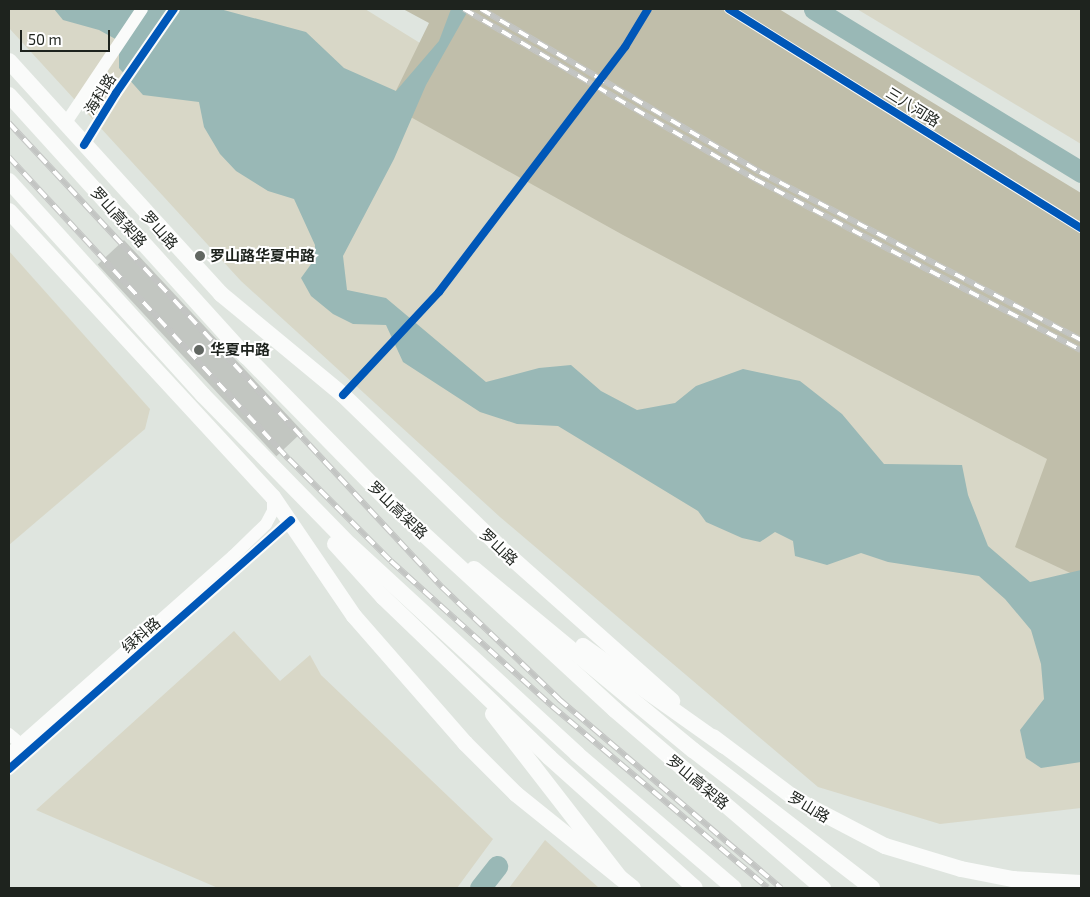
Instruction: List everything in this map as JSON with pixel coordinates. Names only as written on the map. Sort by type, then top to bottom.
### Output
[{"type":"main road","name":"罗山路","points":[[9,61],[221,294],[343,395],[582,623],[724,746],[797,800],[885,846],[961,869],[1012,879],[1081,884]]},
{"type":"main road","name":"罗山高架路","points":[[9,95],[246,356],[390,503],[527,631],[823,888]]},
{"type":"main road","points":[[9,181],[204,395],[383,597],[549,757],[694,888]]},
{"type":"main road","points":[[9,212],[274,497],[354,616],[458,735],[516,794],[633,888]]},
{"type":"main road","points":[[246,356],[471,566],[701,756],[872,888]]},
{"type":"main road","points":[[204,395],[350,545],[425,616],[577,754],[734,888]]},
{"type":"main road","points":[[471,566],[724,746]]},
{"type":"main road","points":[[436,648],[478,694],[620,878]]},
{"type":"street","name":"海科路","points":[[65,124],[142,9]]},
{"type":"street","name":"海科路","points":[[84,145],[116,93],[174,9]]},
{"type":"street","name":"三八河路","points":[[729,9],[1081,228]]},
{"type":"street","name":"绿科路","points":[[9,768],[25,747],[266,524],[273,510],[274,497]]},
{"type":"street","name":"绿科路","points":[[9,754],[25,747],[291,520]]},
{"type":"street","points":[[9,734],[25,747]]},
{"type":"shaded area","points":[[9,9],[365,9],[682,205],[1081,401],[1081,808],[940,824],[818,787],[500,517],[241,281],[9,28]]},
{"type":"shaded area","points":[[403,9],[779,9],[1081,193],[1081,578],[1015,547],[1047,459],[623,235],[389,105],[429,23]]},
{"type":"shaded area","points":[[857,9],[1081,9],[1081,144]]},
{"type":"shaded area","points":[[9,251],[150,409],[145,429],[9,545]]},
{"type":"shaded area","points":[[234,631],[280,681],[310,655],[321,675],[493,839],[457,888],[218,888],[36,810]]},
{"type":"shaded area","points":[[545,840],[599,888],[509,888]]},
{"type":"water","points":[[54,9],[220,9],[306,32],[344,68],[396,91],[439,41],[451,9],[469,9],[426,85],[394,159],[343,256],[347,290],[386,298],[486,382],[539,368],[571,365],[601,391],[637,410],[675,403],[696,386],[743,369],[800,381],[842,414],[884,464],[962,465],[968,495],[988,546],[1030,582],[1081,570],[1081,762],[1041,768],[1026,758],[1020,730],[1044,699],[1041,664],[1031,630],[1005,599],[979,576],[888,562],[861,553],[827,565],[795,556],[793,541],[775,532],[760,542],[742,538],[706,522],[698,511],[558,426],[517,424],[480,412],[403,362],[386,325],[353,324],[333,314],[311,296],[301,278],[314,260],[315,245],[294,199],[268,191],[236,171],[220,154],[204,127],[199,102],[143,95],[119,68],[119,41],[99,30],[63,20]]},
{"type":"building","name":"华夏中路","points":[[124,240],[303,432],[276,456],[98,265]]},
{"type":"waterway","points":[[814,9],[1081,172]]},
{"type":"waterway","points":[[480,888],[497,866]]},
{"type":"railway","points":[[464,9],[755,179],[1081,350]]},
{"type":"railway","points":[[481,9],[760,172],[1081,340]]},
{"type":"railway","points":[[9,123],[442,587],[559,699],[781,888]]},
{"type":"railway","points":[[9,157],[289,459],[391,561],[552,706],[768,888]]},
{"type":"cycle path","points":[[84,145],[116,93],[174,9]]},
{"type":"cycle path","points":[[343,395],[439,292],[625,47],[648,9]]},
{"type":"cycle path","points":[[729,9],[1081,228]]},
{"type":"cycle path","points":[[9,769],[291,520]]},
{"type":"place","name":"罗山路华夏中路","points":[[200,256]]},
{"type":"place","name":"华夏中路","points":[[199,350]]}]
